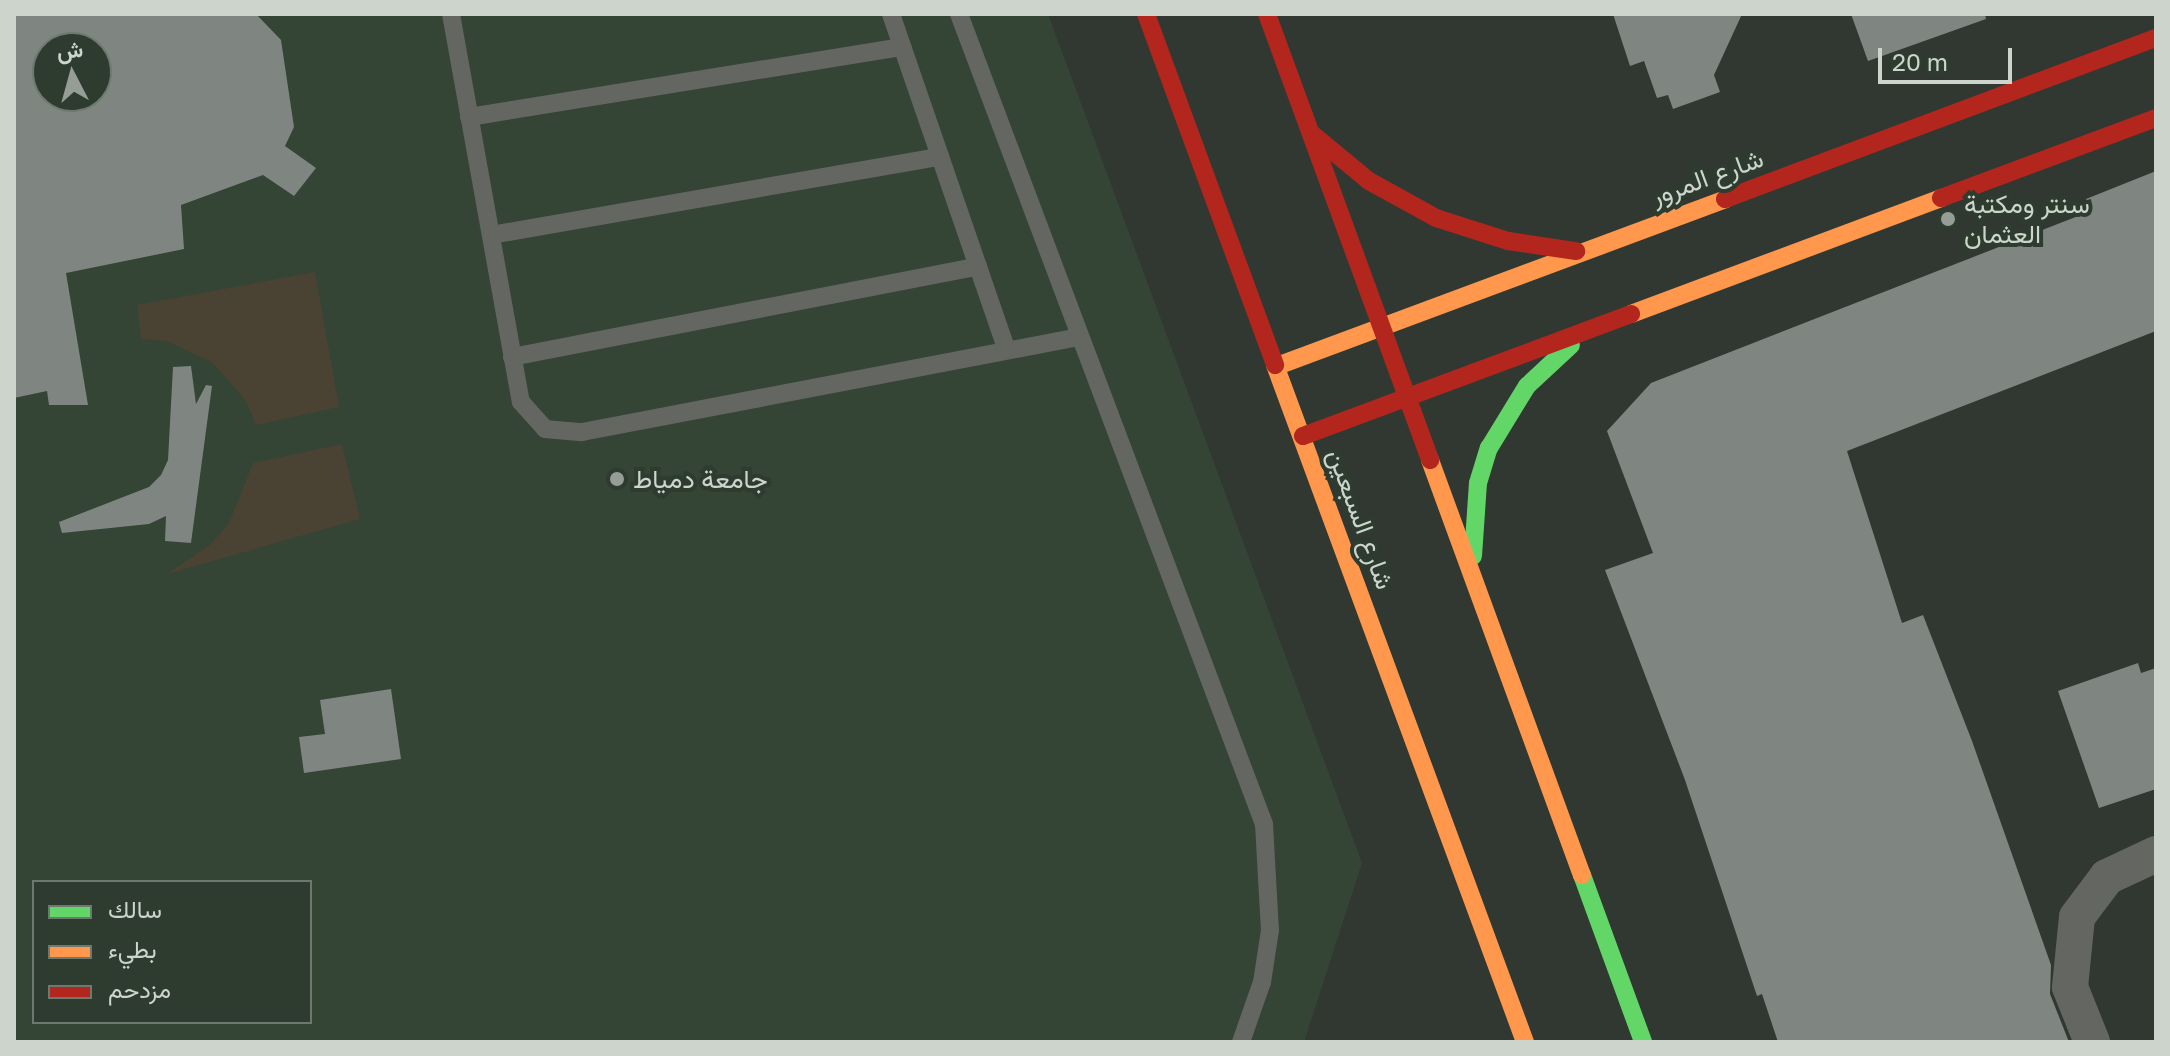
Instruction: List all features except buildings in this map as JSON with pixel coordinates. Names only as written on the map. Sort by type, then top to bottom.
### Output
[{"type":"main road","name":"شارع السبعين","points":[[1146,14],[1525,1042]]},
{"type":"main road","points":[[1267,14],[1643,1042]]},
{"type":"main road","name":"شارع المرور","points":[[1277,366],[2156,38]]},
{"type":"main road","points":[[1303,436],[2156,118]]},
{"type":"main road","points":[[1311,133],[1369,181],[1436,218],[1508,241],[1583,252]]},
{"type":"main road","points":[[1478,590],[1473,518],[1489,448],[1527,386],[1581,338],[1613,320]]},
{"type":"street","points":[[2092,1042],[2070,987],[2077,917],[2107,877],[2156,854]]},
{"type":"lane","points":[[451,14],[512,357],[521,402],[530,418],[564,434],[1079,337]]},
{"type":"lane","points":[[891,14],[1007,350]]},
{"type":"lane","points":[[959,14],[1079,337],[1249,773],[1264,824],[1270,930],[1262,982],[1241,1042]]},
{"type":"lane","points":[[469,117],[902,47]]},
{"type":"lane","points":[[491,235],[940,157]]},
{"type":"lane","points":[[512,357],[978,266]]},
{"type":"shaded area","name":"جامعة دمياط","points":[[14,14],[1048,14],[1362,863],[1304,1042],[14,1042]]},
{"type":"shaded area","points":[[315,272],[339,407],[256,425],[246,401],[212,362],[166,341],[141,339],[137,305]]},
{"type":"shaded area","points":[[342,444],[360,519],[167,574],[211,544],[229,523],[253,463]]},
{"type":"traffic: fast","points":[[1473,556],[1478,483],[1489,448],[1527,386],[1571,345]]},
{"type":"traffic: fast","points":[[1582,875],[1643,1042]]},
{"type":"traffic: slow","points":[[1631,314],[1941,198]]},
{"type":"traffic: slow","points":[[1277,366],[1725,199]]},
{"type":"traffic: slow","points":[[1275,365],[1525,1042]]},
{"type":"traffic: slow","points":[[1430,460],[1582,875]]},
{"type":"traffic: jam","points":[[1146,14],[1275,365]]},
{"type":"traffic: jam","points":[[1267,14],[1430,460]]},
{"type":"traffic: jam","points":[[1725,199],[2156,38]]},
{"type":"traffic: jam","points":[[1941,198],[2156,118]]},
{"type":"traffic: jam","points":[[1312,134],[1369,181],[1436,218],[1508,241],[1576,251]]},
{"type":"traffic: jam","points":[[1303,436],[1631,314]]},
{"type":"place","name":"سنتر ومكتبة العثمان","points":[[1948,219]]},
{"type":"place","name":"جامعة دمياط","points":[[617,479]]}]
